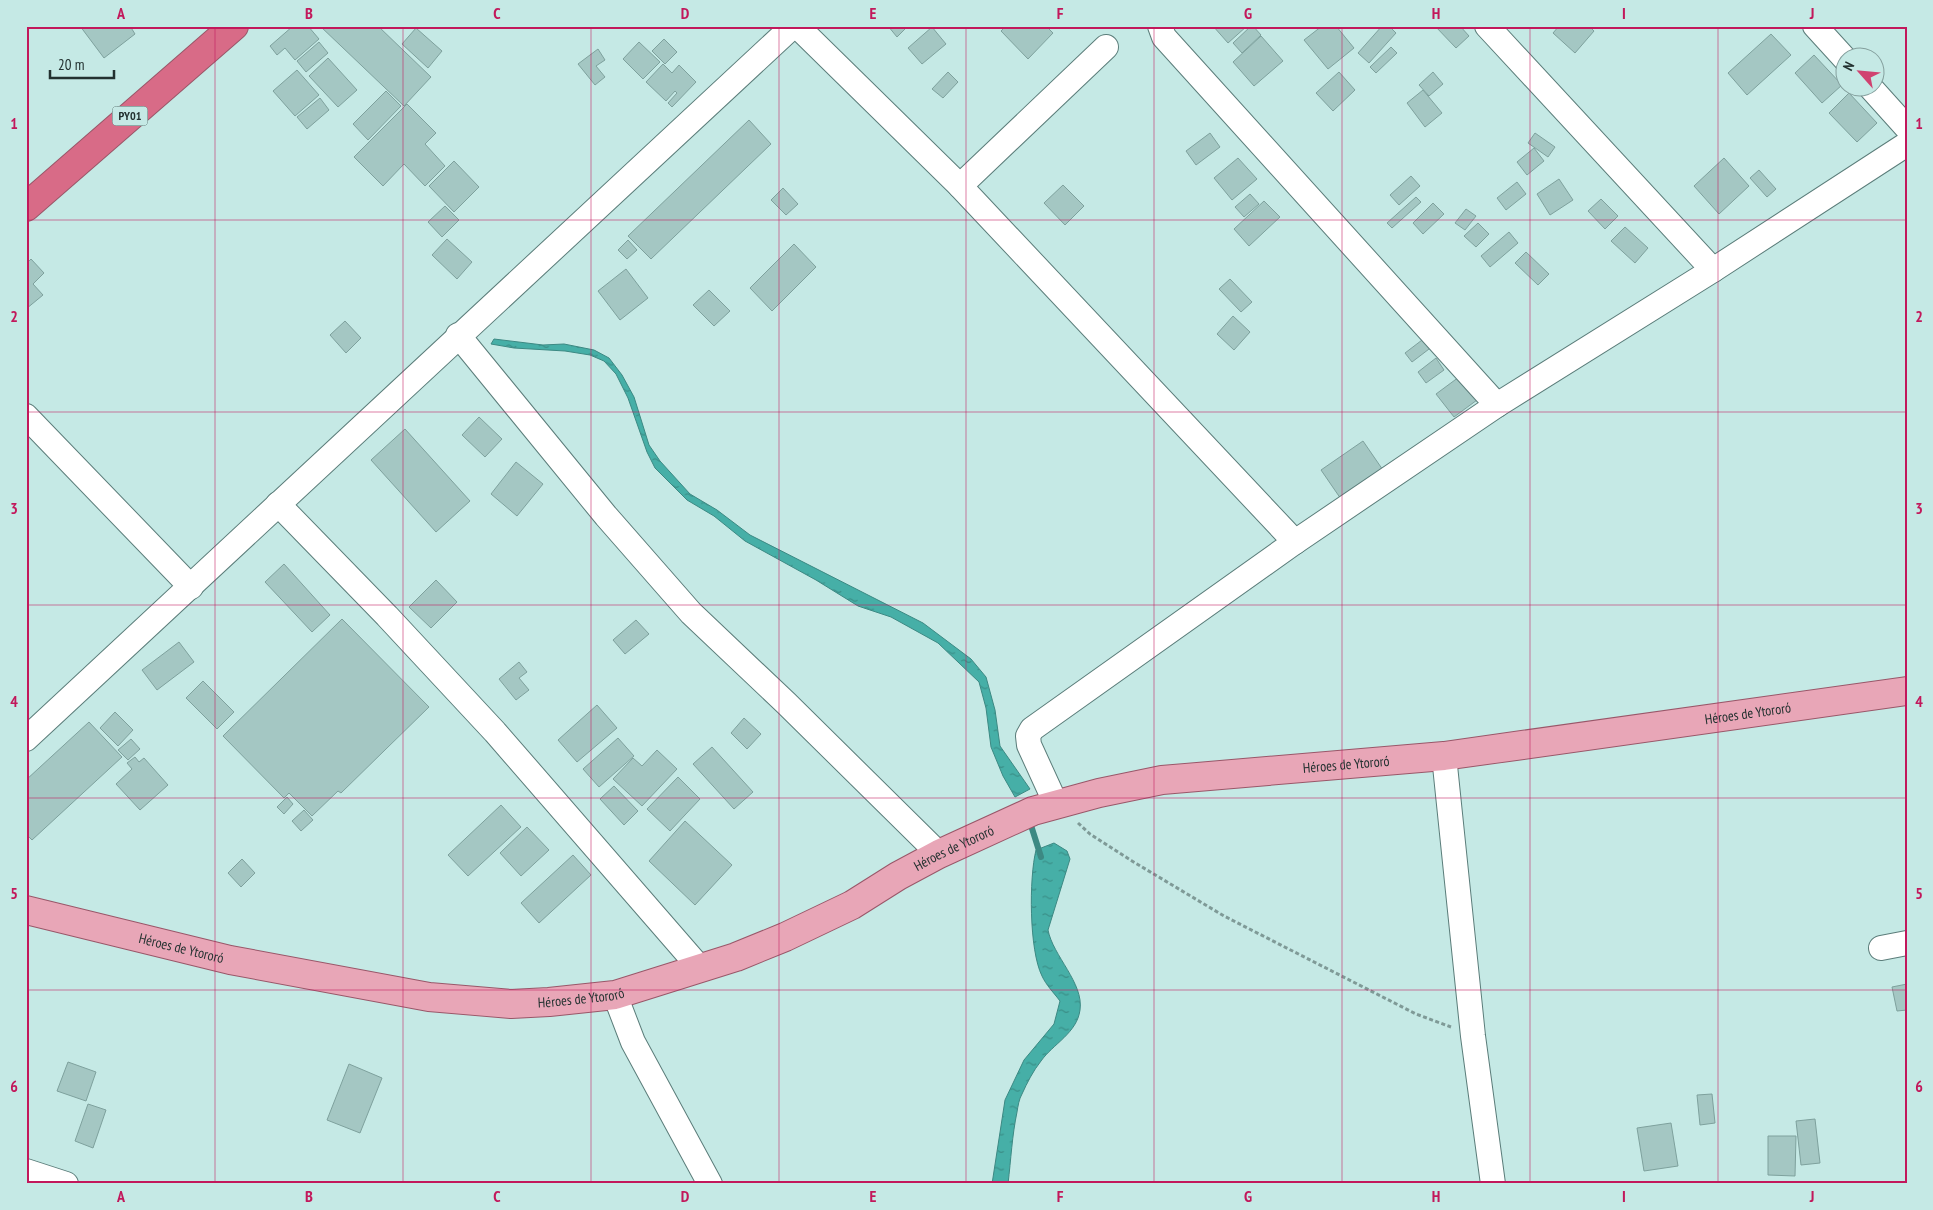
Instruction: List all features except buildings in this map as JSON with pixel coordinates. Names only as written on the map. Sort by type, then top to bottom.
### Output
[{"type":"highway","name":"PY01","points":[[26,207],[234,26]]},
{"type":"main road","name":"Héroes de Ytororó","points":[[26,910],[230,960],[428,997],[511,1004],[614,995],[736,957],[785,937],[852,905],[898,876],[939,854],[991,830],[1045,807],[1099,793],[1162,780],[1444,756],[1907,690]]},
{"type":"street","points":[[26,738],[191,587],[458,335],[793,26]]},
{"type":"street","points":[[797,26],[960,186],[1295,542]]},
{"type":"street","points":[[1160,26],[1164,37],[1497,405]]},
{"type":"street","points":[[1486,26],[1713,270]]},
{"type":"street","points":[[1815,26],[1836,49]]},
{"type":"street","points":[[960,186],[1106,46]]},
{"type":"street","points":[[1880,98],[1907,128]]},
{"type":"street","points":[[1045,807],[1029,745],[1028,736],[1032,728],[1295,542],[1497,405],[1713,270],[1907,144]]},
{"type":"street","points":[[458,335],[606,516],[691,613],[786,703],[939,854]]},
{"type":"street","points":[[26,416],[191,587]]},
{"type":"street","points":[[278,504],[387,616],[495,732],[700,968]]},
{"type":"street","points":[[1444,756],[1473,1036],[1493,1184]]},
{"type":"street","points":[[1881,948],[1907,943]]},
{"type":"street","points":[[614,995],[633,1042],[710,1184]]},
{"type":"street","points":[[26,1170],[66,1184]]},
{"type":"path","points":[[1045,807],[1224,916],[1416,1014],[1473,1036]]},
{"type":"water","points":[[494,339],[543,345],[564,344],[594,350],[609,358],[622,375],[634,397],[649,445],[660,461],[690,494],[717,510],[750,535],[923,623],[971,659],[986,677],[995,710],[1000,746],[1030,789],[1015,797],[1003,776],[991,747],[986,708],[979,682],[938,643],[891,617],[858,606],[816,580],[745,541],[714,516],[687,500],[655,468],[647,452],[628,398],[616,374],[604,361],[590,355],[565,351],[514,348],[491,344]]},
{"type":"water","points":[[1054,843],[1067,851],[1070,859],[1048,930],[1051,940],[1077,990],[1080,1010],[1070,1032],[1046,1055],[1030,1077],[1018,1105],[1008,1184],[992,1184],[1005,1100],[1024,1060],[1054,1024],[1060,1001],[1048,986],[1038,964],[1033,932],[1031,895],[1036,850]]},
{"type":"waterway","points":[[1029,819],[1041,857]]}]
